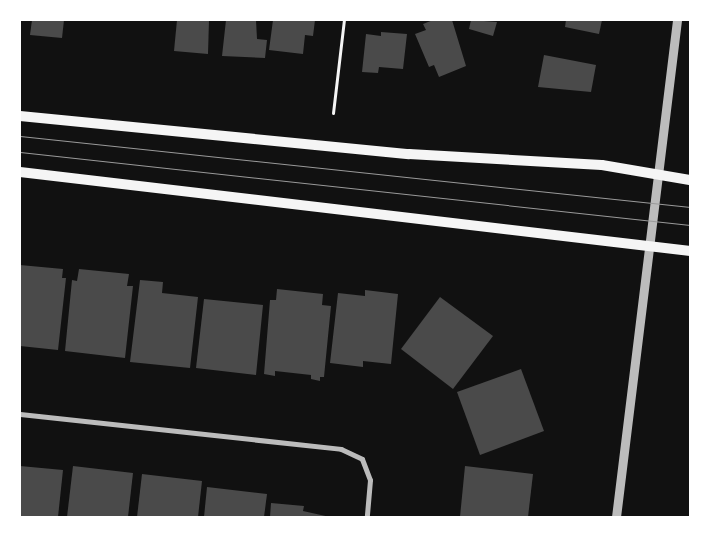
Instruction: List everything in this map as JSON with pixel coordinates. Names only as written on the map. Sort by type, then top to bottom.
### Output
[{"type":"main road","points":[[20,116],[408,154],[602,165],[690,180]]},
{"type":"main road","points":[[20,172],[690,251]]},
{"type":"street","points":[[616,517],[647,246],[677,20]]},
{"type":"street","points":[[20,414],[341,449],[362,459],[370,480],[367,517]]},
{"type":"path","points":[[333,113],[344,20]]},
{"type":"building","points":[[32,20],[64,20],[62,38],[30,35]]},
{"type":"building","points":[[177,20],[209,20],[208,54],[174,51]]},
{"type":"building","points":[[226,20],[256,20],[257,39],[267,40],[265,58],[222,56]]},
{"type":"building","points":[[273,20],[315,20],[313,36],[305,35],[303,54],[269,50]]},
{"type":"building","points":[[433,20],[452,20],[466,66],[439,77],[434,65],[429,67],[415,34],[426,30],[423,24]]},
{"type":"building","points":[[471,20],[497,22],[493,36],[469,29]]},
{"type":"building","points":[[566,20],[602,20],[599,34],[565,27]]},
{"type":"building","points":[[381,32],[407,34],[403,69],[379,67],[378,73],[362,72],[366,34],[381,36]]},
{"type":"building","points":[[544,55],[596,65],[591,92],[538,87]]},
{"type":"building","points":[[20,265],[63,269],[62,278],[66,278],[58,350],[20,346]]},
{"type":"building","points":[[79,269],[129,274],[127,286],[133,286],[125,358],[65,351],[72,280],[77,281]]},
{"type":"building","points":[[140,280],[163,282],[162,293],[198,297],[190,368],[130,362]]},
{"type":"building","points":[[277,289],[323,294],[322,305],[331,306],[324,377],[320,377],[320,381],[311,379],[311,375],[275,371],[275,376],[264,374],[270,300],[276,300]]},
{"type":"building","points":[[365,290],[398,294],[391,364],[363,361],[363,367],[330,363],[338,293],[365,296]]},
{"type":"building","points":[[440,297],[493,336],[453,389],[401,349]]},
{"type":"building","points":[[204,299],[263,305],[256,375],[196,368]]},
{"type":"building","points":[[521,369],[544,431],[480,455],[457,392]]},
{"type":"building","points":[[20,466],[63,470],[58,517],[20,517]]},
{"type":"building","points":[[73,466],[133,473],[128,517],[67,517]]},
{"type":"building","points":[[465,466],[533,474],[528,517],[460,517]]},
{"type":"building","points":[[142,474],[202,481],[198,517],[137,517]]},
{"type":"building","points":[[207,487],[267,494],[264,517],[204,517]]},
{"type":"building","points":[[271,503],[304,506],[303,511],[330,517],[270,517]]},
{"type":"tram line","points":[[20,136],[690,207]]},
{"type":"tram line","points":[[20,152],[690,225]]}]
